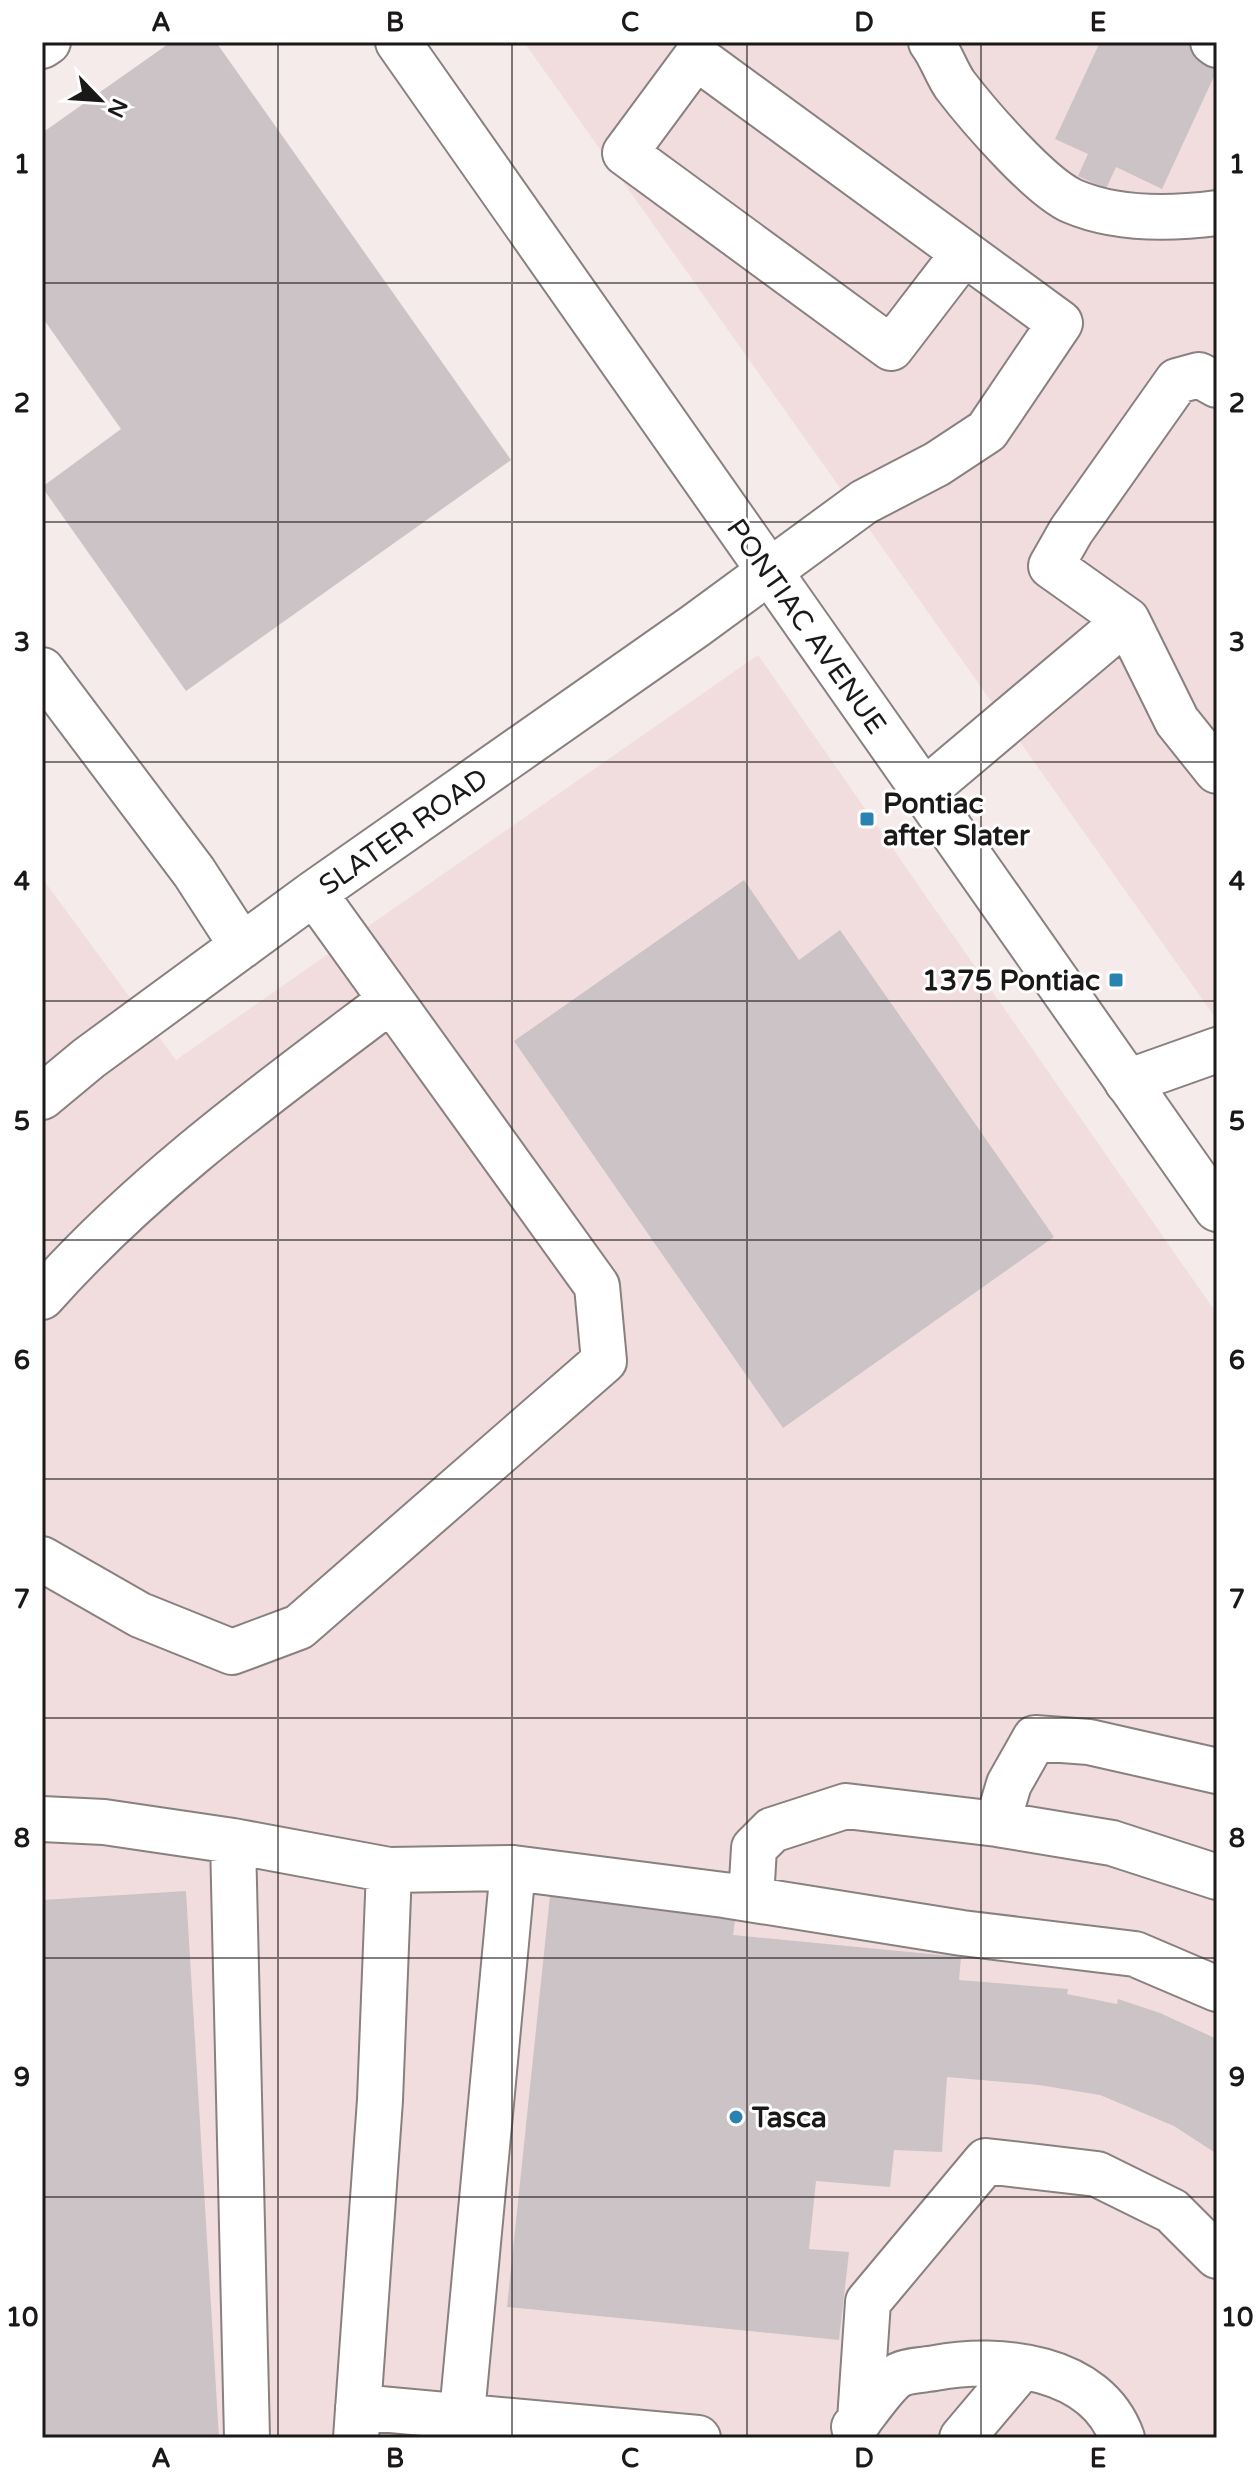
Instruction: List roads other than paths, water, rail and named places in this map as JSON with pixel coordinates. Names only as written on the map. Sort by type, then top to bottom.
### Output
[{"type":"main road","points":[[42,46],[48,42]]},
{"type":"main road","name":"PONTIAC AVENUE","points":[[398,42],[922,793],[1217,1209]]},
{"type":"main road","points":[[931,42],[954,83],[1037,176],[1071,200],[1116,213],[1165,218],[1217,213]]},
{"type":"main road","points":[[696,57],[963,254],[891,348],[625,153],[696,57]]},
{"type":"main road","name":"SLATER ROAD","points":[[42,1097],[89,1058],[314,893],[770,572],[864,502],[937,464],[987,431],[1060,323],[963,254]]},
{"type":"main road","points":[[1217,385],[1199,375],[1177,381],[1071,531],[1051,566],[1127,620],[1177,721],[1217,771]]},
{"type":"main road","points":[[922,793],[1127,620]]},
{"type":"main road","points":[[42,670],[194,872],[242,946]]},
{"type":"main road","points":[[42,1559],[140,1615],[232,1652],[299,1627],[604,1361],[597,1286],[314,893]]},
{"type":"main road","points":[[42,1297],[78,1256],[211,1136],[391,1000]]},
{"type":"main road","points":[[1127,1082],[1217,1050]]},
{"type":"main road","points":[[997,1824],[1009,1784],[1035,1738],[1089,1742],[1217,1771]]},
{"type":"main road","points":[[751,1899],[754,1848],[772,1830],[846,1806],[997,1824],[1112,1843],[1217,1877]]},
{"type":"main road","points":[[42,1819],[104,1822],[233,1841],[389,1870],[513,1868],[751,1899],[962,1933],[1135,1954],[1217,1989]]},
{"type":"main road","points":[[233,1841],[247,2438]]},
{"type":"main road","points":[[462,2414],[513,1868]]},
{"type":"main road","points":[[389,1870],[380,2100],[357,2422],[462,2414],[698,2438]]},
{"type":"main road","points":[[852,2429],[868,2302],[986,2161],[1097,2174],[1172,2211],[1217,2256]]},
{"type":"main road","points":[[852,2429],[898,2376],[953,2365],[1049,2371],[1091,2394],[1118,2436]]},
{"type":"main road","points":[[962,2438],[1022,2367]]},
{"type":"place","name":"Pontiac after Slater","points":[[867,819]]},
{"type":"place","name":"1375 Pontiac","points":[[1116,980]]},
{"type":"place","name":"Tasca","points":[[736,2117]]}]
